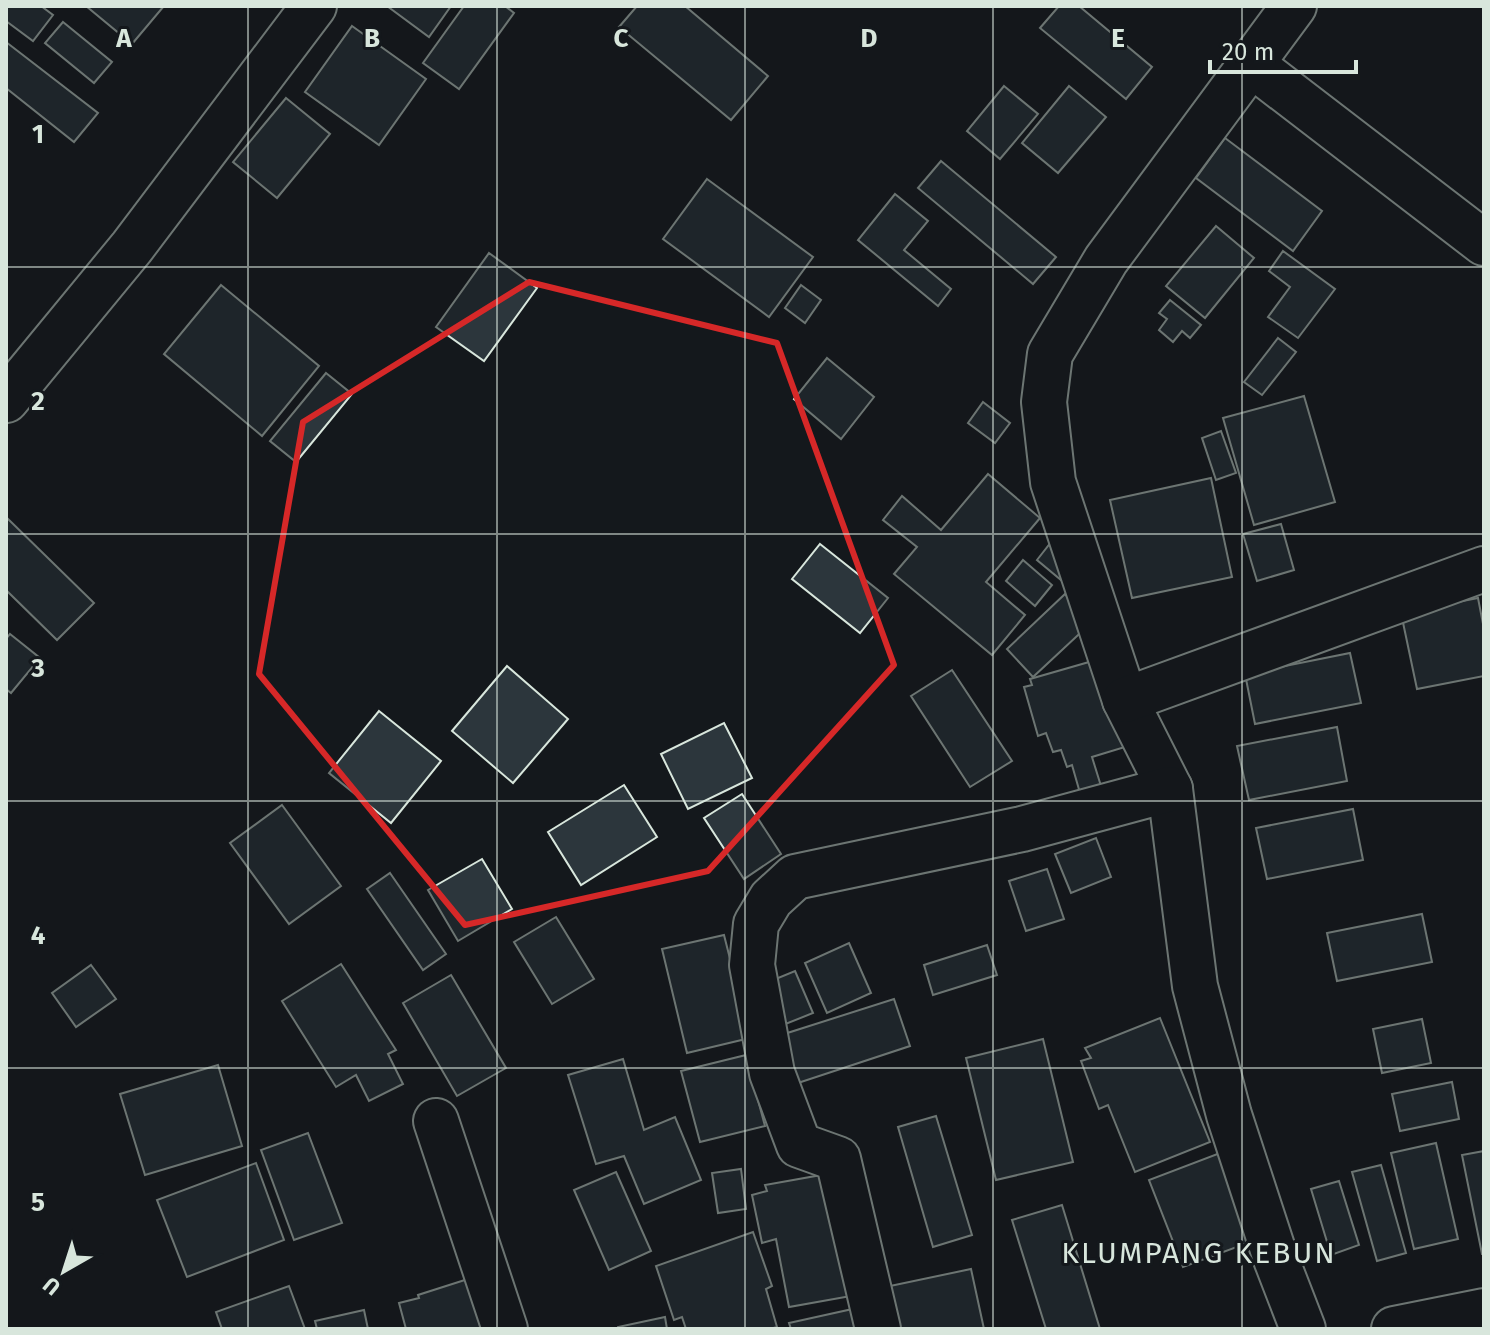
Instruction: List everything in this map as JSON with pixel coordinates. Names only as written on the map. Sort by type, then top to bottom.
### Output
[{"type":"street","points":[[6,400],[132,247],[314,6]]},
{"type":"street","points":[[1294,6],[1106,260],[1050,354],[1044,402],[1053,482],[1125,700],[1170,789],[1195,986],[1229,1115],[1276,1259],[1303,1329]]},
{"type":"street","points":[[1251,64],[1484,243]]},
{"type":"street","points":[[1125,700],[1484,569]]},
{"type":"street","points":[[878,1329],[838,1159],[799,1145],[772,1073],[752,965],[756,924],[771,899],[795,877],[1022,829],[1170,789]]},
{"type":"street","points":[[436,1121],[505,1329]]},
{"type":"street","points":[[1394,1329],[1484,1311]]},
{"type":"highlighted area","points":[[529,282],[777,343],[894,665],[708,871],[465,925],[259,674],[303,422]]},
{"type":"building","points":[[6,6],[41,6],[53,15],[33,41],[6,21]]},
{"type":"building","points":[[86,6],[164,6],[132,44]]},
{"type":"building","points":[[387,6],[451,6],[429,37]]},
{"type":"building","points":[[464,6],[505,6],[514,13],[459,89],[423,63]]},
{"type":"building","points":[[637,6],[685,6],[768,76],[731,120],[619,27]]},
{"type":"building","points":[[1059,6],[1079,6],[1152,67],[1126,99],[1040,28]]},
{"type":"building","points":[[63,22],[112,62],[94,83],[45,43]]},
{"type":"building","points":[[352,26],[426,79],[379,145],[305,92]]},
{"type":"building","points":[[6,42],[98,113],[74,142],[6,88]]},
{"type":"building","points":[[1004,86],[1038,114],[1000,159],[967,131]]},
{"type":"building","points":[[1069,86],[1106,117],[1058,173],[1022,143]]},
{"type":"building","points":[[286,98],[330,134],[277,198],[233,162]]},
{"type":"building","points":[[1225,138],[1322,211],[1293,251],[1196,178]]},
{"type":"building","points":[[941,161],[1056,257],[1033,284],[918,188]]},
{"type":"building","points":[[707,179],[813,257],[769,317],[663,239]]},
{"type":"building","points":[[895,194],[928,221],[904,250],[951,289],[938,306],[858,240]]},
{"type":"building","points":[[1216,226],[1254,258],[1205,318],[1166,286]]},
{"type":"building","points":[[1283,251],[1335,289],[1298,338],[1268,317],[1290,287],[1269,271]]},
{"type":"building","points":[[489,253],[537,288],[484,361],[436,327]]},
{"type":"building","points":[[221,285],[319,366],[262,436],[164,354]]},
{"type":"building","points":[[801,285],[821,300],[805,323],[785,308]]},
{"type":"building","points":[[1170,300],[1201,325],[1190,338],[1182,331],[1173,342],[1159,330],[1167,319],[1159,313]]},
{"type":"building","points":[[1278,338],[1296,352],[1262,395],[1244,382]]},
{"type":"building","points":[[827,358],[874,397],[841,439],[794,399]]},
{"type":"building","points":[[326,373],[352,394],[296,462],[270,441]]},
{"type":"building","points":[[1304,396],[1335,502],[1254,525],[1223,418]]},
{"type":"building","points":[[983,402],[1010,423],[995,443],[968,423]]},
{"type":"building","points":[[1221,431],[1236,473],[1216,480],[1202,438]]},
{"type":"building","points":[[988,474],[1040,518],[986,582],[1025,615],[992,655],[894,574],[917,547],[883,520],[902,496],[941,530]]},
{"type":"building","points":[[1211,478],[1232,577],[1132,598],[1110,500]]},
{"type":"building","points":[[6,517],[94,603],[57,640],[6,590]]},
{"type":"building","points":[[1281,524],[1294,570],[1257,581],[1243,534]]},
{"type":"building","points":[[1059,532],[1067,585],[1037,560]]},
{"type":"building","points":[[820,544],[888,598],[860,633],[792,579]]},
{"type":"building","points":[[1023,560],[1052,585],[1035,606],[1006,581]]},
{"type":"building","points":[[1065,594],[1091,623],[1033,677],[1007,649]]},
{"type":"building","points":[[1478,598],[1484,629],[1484,676],[1417,689],[1401,613]]},
{"type":"building","points":[[10,634],[40,658],[11,693],[6,689],[6,639]]},
{"type":"building","points":[[1350,653],[1361,703],[1255,724],[1245,674]]},
{"type":"building","points":[[1096,660],[1135,744],[1092,757],[1101,786],[1080,793],[1072,765],[1067,767],[1061,750],[1053,752],[1046,733],[1038,736],[1024,687],[1032,685],[1030,679]]},
{"type":"building","points":[[507,666],[568,719],[513,783],[452,731]]},
{"type":"building","points":[[952,670],[1012,761],[970,787],[911,696]]},
{"type":"building","points":[[379,711],[441,761],[391,823],[329,773]]},
{"type":"building","points":[[724,723],[752,778],[688,809],[661,754]]},
{"type":"building","points":[[1337,727],[1347,781],[1249,800],[1237,746]]},
{"type":"building","points":[[624,785],[657,837],[581,885],[548,832]]},
{"type":"building","points":[[742,794],[781,854],[744,879],[704,818]]},
{"type":"building","points":[[282,805],[341,886],[289,924],[230,843]]},
{"type":"building","points":[[1353,809],[1363,860],[1267,879],[1256,828]]},
{"type":"building","points":[[1096,838],[1111,877],[1071,893],[1055,854]]},
{"type":"building","points":[[482,859],[512,909],[458,941],[428,890]]},
{"type":"building","points":[[1047,869],[1064,919],[1026,931],[1009,881]]},
{"type":"building","points":[[390,873],[446,954],[423,970],[367,889]]},
{"type":"building","points":[[1422,914],[1432,962],[1337,981],[1327,933]]},
{"type":"building","points":[[556,917],[594,979],[552,1004],[514,942]]},
{"type":"building","points":[[724,935],[750,1038],[687,1053],[662,949]]},
{"type":"building","points":[[849,943],[871,993],[827,1013],[805,963]]},
{"type":"building","points":[[987,945],[997,975],[933,995],[924,965]]},
{"type":"building","points":[[341,964],[396,1050],[388,1054],[403,1084],[369,1101],[356,1075],[336,1087],[282,1001]]},
{"type":"building","points":[[91,965],[116,999],[76,1027],[52,993]]},
{"type":"building","points":[[795,971],[813,1013],[778,1027],[761,985]]},
{"type":"building","points":[[451,975],[506,1068],[457,1096],[403,1003]]},
{"type":"building","points":[[894,999],[910,1046],[795,1084],[778,1036]]},
{"type":"building","points":[[1160,1018],[1210,1142],[1135,1172],[1108,1105],[1099,1109],[1081,1061],[1091,1058],[1085,1048]]},
{"type":"building","points":[[1422,1019],[1431,1063],[1382,1073],[1373,1029]]},
{"type":"building","points":[[1043,1039],[1073,1162],[996,1180],[966,1058]]},
{"type":"building","points":[[746,1055],[765,1126],[700,1142],[681,1071]]},
{"type":"building","points":[[623,1059],[644,1130],[675,1117],[701,1180],[644,1204],[624,1156],[596,1164],[568,1075]]},
{"type":"building","points":[[218,1065],[242,1146],[145,1175],[120,1094]]},
{"type":"building","points":[[1452,1082],[1459,1119],[1400,1131],[1392,1094]]},
{"type":"building","points":[[936,1116],[972,1235],[933,1247],[898,1127]]},
{"type":"building","points":[[308,1133],[342,1223],[294,1240],[261,1150]]},
{"type":"building","points":[[1436,1143],[1458,1239],[1414,1249],[1391,1153]]},
{"type":"building","points":[[1484,1151],[1484,1254],[1482,1254],[1462,1155]]},
{"type":"building","points":[[1220,1153],[1253,1241],[1183,1267],[1149,1180]]},
{"type":"building","points":[[256,1163],[284,1240],[187,1277],[157,1200]]},
{"type":"building","points":[[1381,1165],[1406,1253],[1377,1261],[1352,1172]]},
{"type":"building","points":[[741,1169],[746,1209],[718,1213],[712,1173]]},
{"type":"building","points":[[616,1172],[651,1251],[609,1270],[574,1190]]},
{"type":"building","points":[[827,1174],[851,1296],[789,1307],[776,1239],[762,1243],[752,1195],[767,1191],[765,1185]]},
{"type":"building","points":[[1339,1181],[1359,1245],[1331,1255],[1311,1189]]},
{"type":"building","points":[[1062,1205],[1100,1329],[1046,1329],[1012,1220]]},
{"type":"building","points":[[753,1232],[772,1286],[766,1289],[777,1327],[686,1329],[682,1317],[674,1320],[656,1266]]},
{"type":"building","points":[[971,1269],[984,1329],[880,1329],[871,1290]]},
{"type":"building","points":[[471,1278],[488,1329],[406,1329],[399,1303]]},
{"type":"building","points":[[289,1286],[305,1329],[222,1329],[216,1312]]},
{"type":"building","points":[[857,1308],[861,1329],[791,1329],[789,1323]]},
{"type":"building","points":[[364,1310],[368,1329],[317,1329],[315,1321]]},
{"type":"building","points":[[665,1317],[667,1329],[618,1329],[618,1327]]},
{"type":"district","name":"KLUMPANG KEBUN","points":[[1199,1253]]}]
